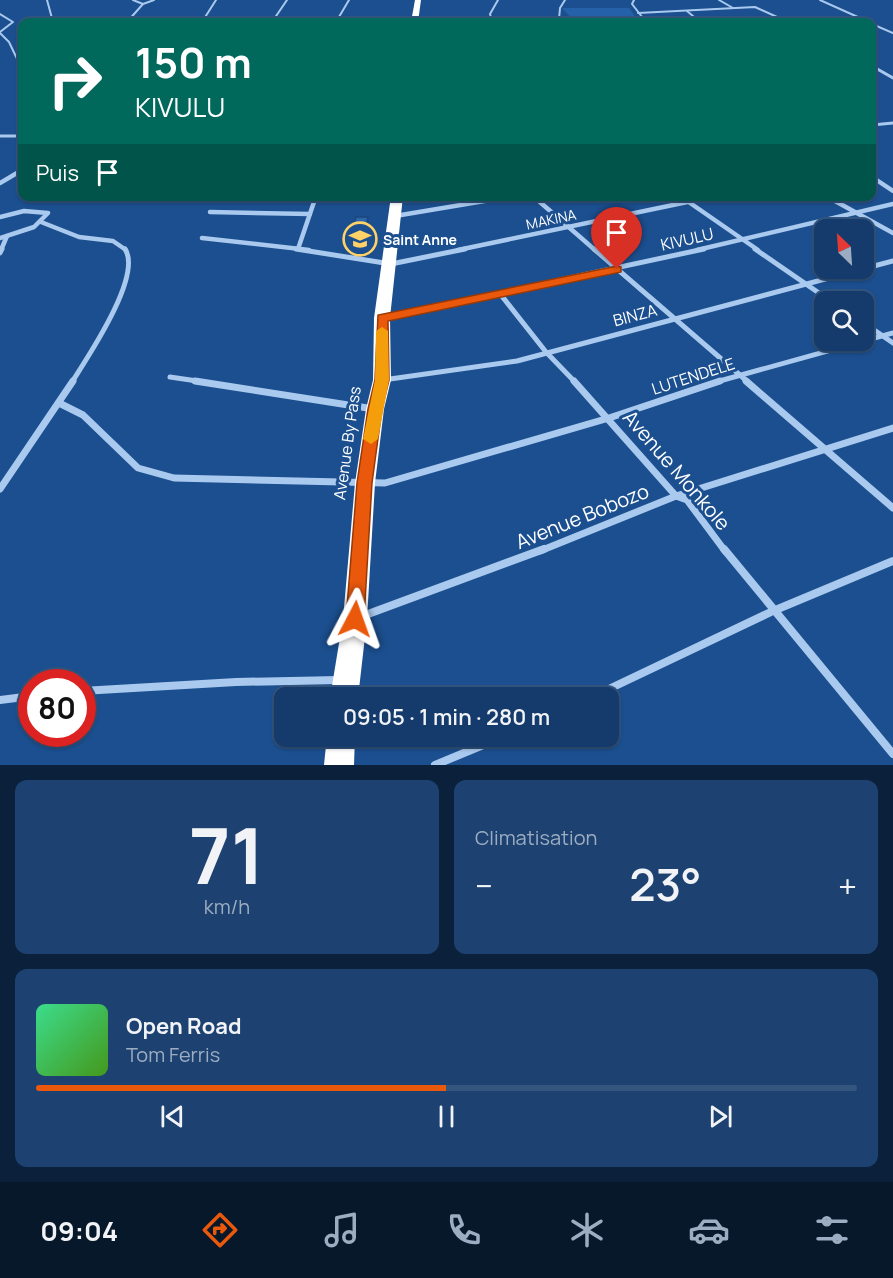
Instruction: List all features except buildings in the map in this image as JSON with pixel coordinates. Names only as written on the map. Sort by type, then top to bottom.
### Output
[{"type":"highway","points":[[415,18],[418,0]]},
{"type":"highway","name":"Avenue By Pass","points":[[345,687],[355,619],[364,483],[375,409],[382,380],[382,318],[391,264],[396,206]]},
{"type":"highway","points":[[339,765],[340,747]]},
{"type":"street","points":[[47,0],[52,18]]},
{"type":"street","points":[[133,0],[143,3],[154,0]]},
{"type":"street","points":[[205,18],[216,0]]},
{"type":"street","points":[[275,18],[288,0]]},
{"type":"street","points":[[338,18],[349,0]]},
{"type":"street","points":[[491,18],[490,14],[498,0]]},
{"type":"street","points":[[559,18],[560,8],[565,0]]},
{"type":"street","points":[[634,0],[632,4],[642,18]]},
{"type":"street","points":[[719,0],[734,8]]},
{"type":"street","points":[[820,0],[859,18]]},
{"type":"street","points":[[130,18],[143,3]]},
{"type":"street","points":[[638,13],[755,7],[779,18]]},
{"type":"street","points":[[687,11],[695,18]]},
{"type":"street","points":[[0,14],[13,22],[0,33],[9,42],[18,60]]},
{"type":"street","points":[[876,26],[893,33]]},
{"type":"street","points":[[876,68],[893,78]]},
{"type":"street","points":[[876,125],[893,123]]},
{"type":"street","points":[[0,138],[18,138]]},
{"type":"street","points":[[0,183],[18,172]]},
{"type":"street","points":[[876,179],[893,190]]},
{"type":"street","points":[[298,249],[314,201]]},
{"type":"street","points":[[396,206],[455,201]]},
{"type":"street","points":[[539,201],[893,508]]},
{"type":"street","name":"MAKINA","points":[[391,264],[693,201]]},
{"type":"street","points":[[835,201],[893,233]]},
{"type":"street","points":[[688,202],[817,291]]},
{"type":"street","name":"KIVULU","points":[[382,318],[501,295],[893,204]]},
{"type":"street","points":[[0,217],[24,211],[48,213],[41,222],[0,238]]},
{"type":"street","points":[[210,212],[310,214]]},
{"type":"street","points":[[0,489],[88,357],[123,289],[131,267],[129,254],[116,242],[81,237],[41,222]]},
{"type":"street","points":[[0,253],[7,236]]},
{"type":"street","points":[[202,238],[298,249],[391,264]]},
{"type":"street","name":"BINZA","points":[[382,380],[518,361],[893,261]]},
{"type":"street","name":"Avenue Monkole","points":[[501,295],[546,352],[609,418],[676,495],[687,500],[773,611],[893,754]]},
{"type":"street","points":[[874,330],[893,343]]},
{"type":"street","name":"LUTENDELE","points":[[59,403],[83,415],[138,468],[174,478],[385,483],[609,418],[738,375],[893,333]]},
{"type":"street","points":[[170,377],[375,409]]},
{"type":"street","name":"Avenue Bobozo","points":[[355,619],[520,559],[676,495],[826,451],[893,428]]},
{"type":"street","points":[[613,687],[773,611],[893,561]]},
{"type":"street","points":[[96,690],[236,682],[314,687]]},
{"type":"street","points":[[0,700],[18,698]]},
{"type":"street","points":[[435,765],[478,747]]},
{"type":"shaded area","points":[[562,8],[629,8],[636,18],[571,18]]},
{"type":"slow traffic","points":[[371,439],[382,380],[382,331]]},
{"type":"place","name":"Saint Anne","points":[[360,239]]},
{"type":"route","points":[[355,619],[364,483],[375,409],[382,380],[382,318],[617,269]]}]
